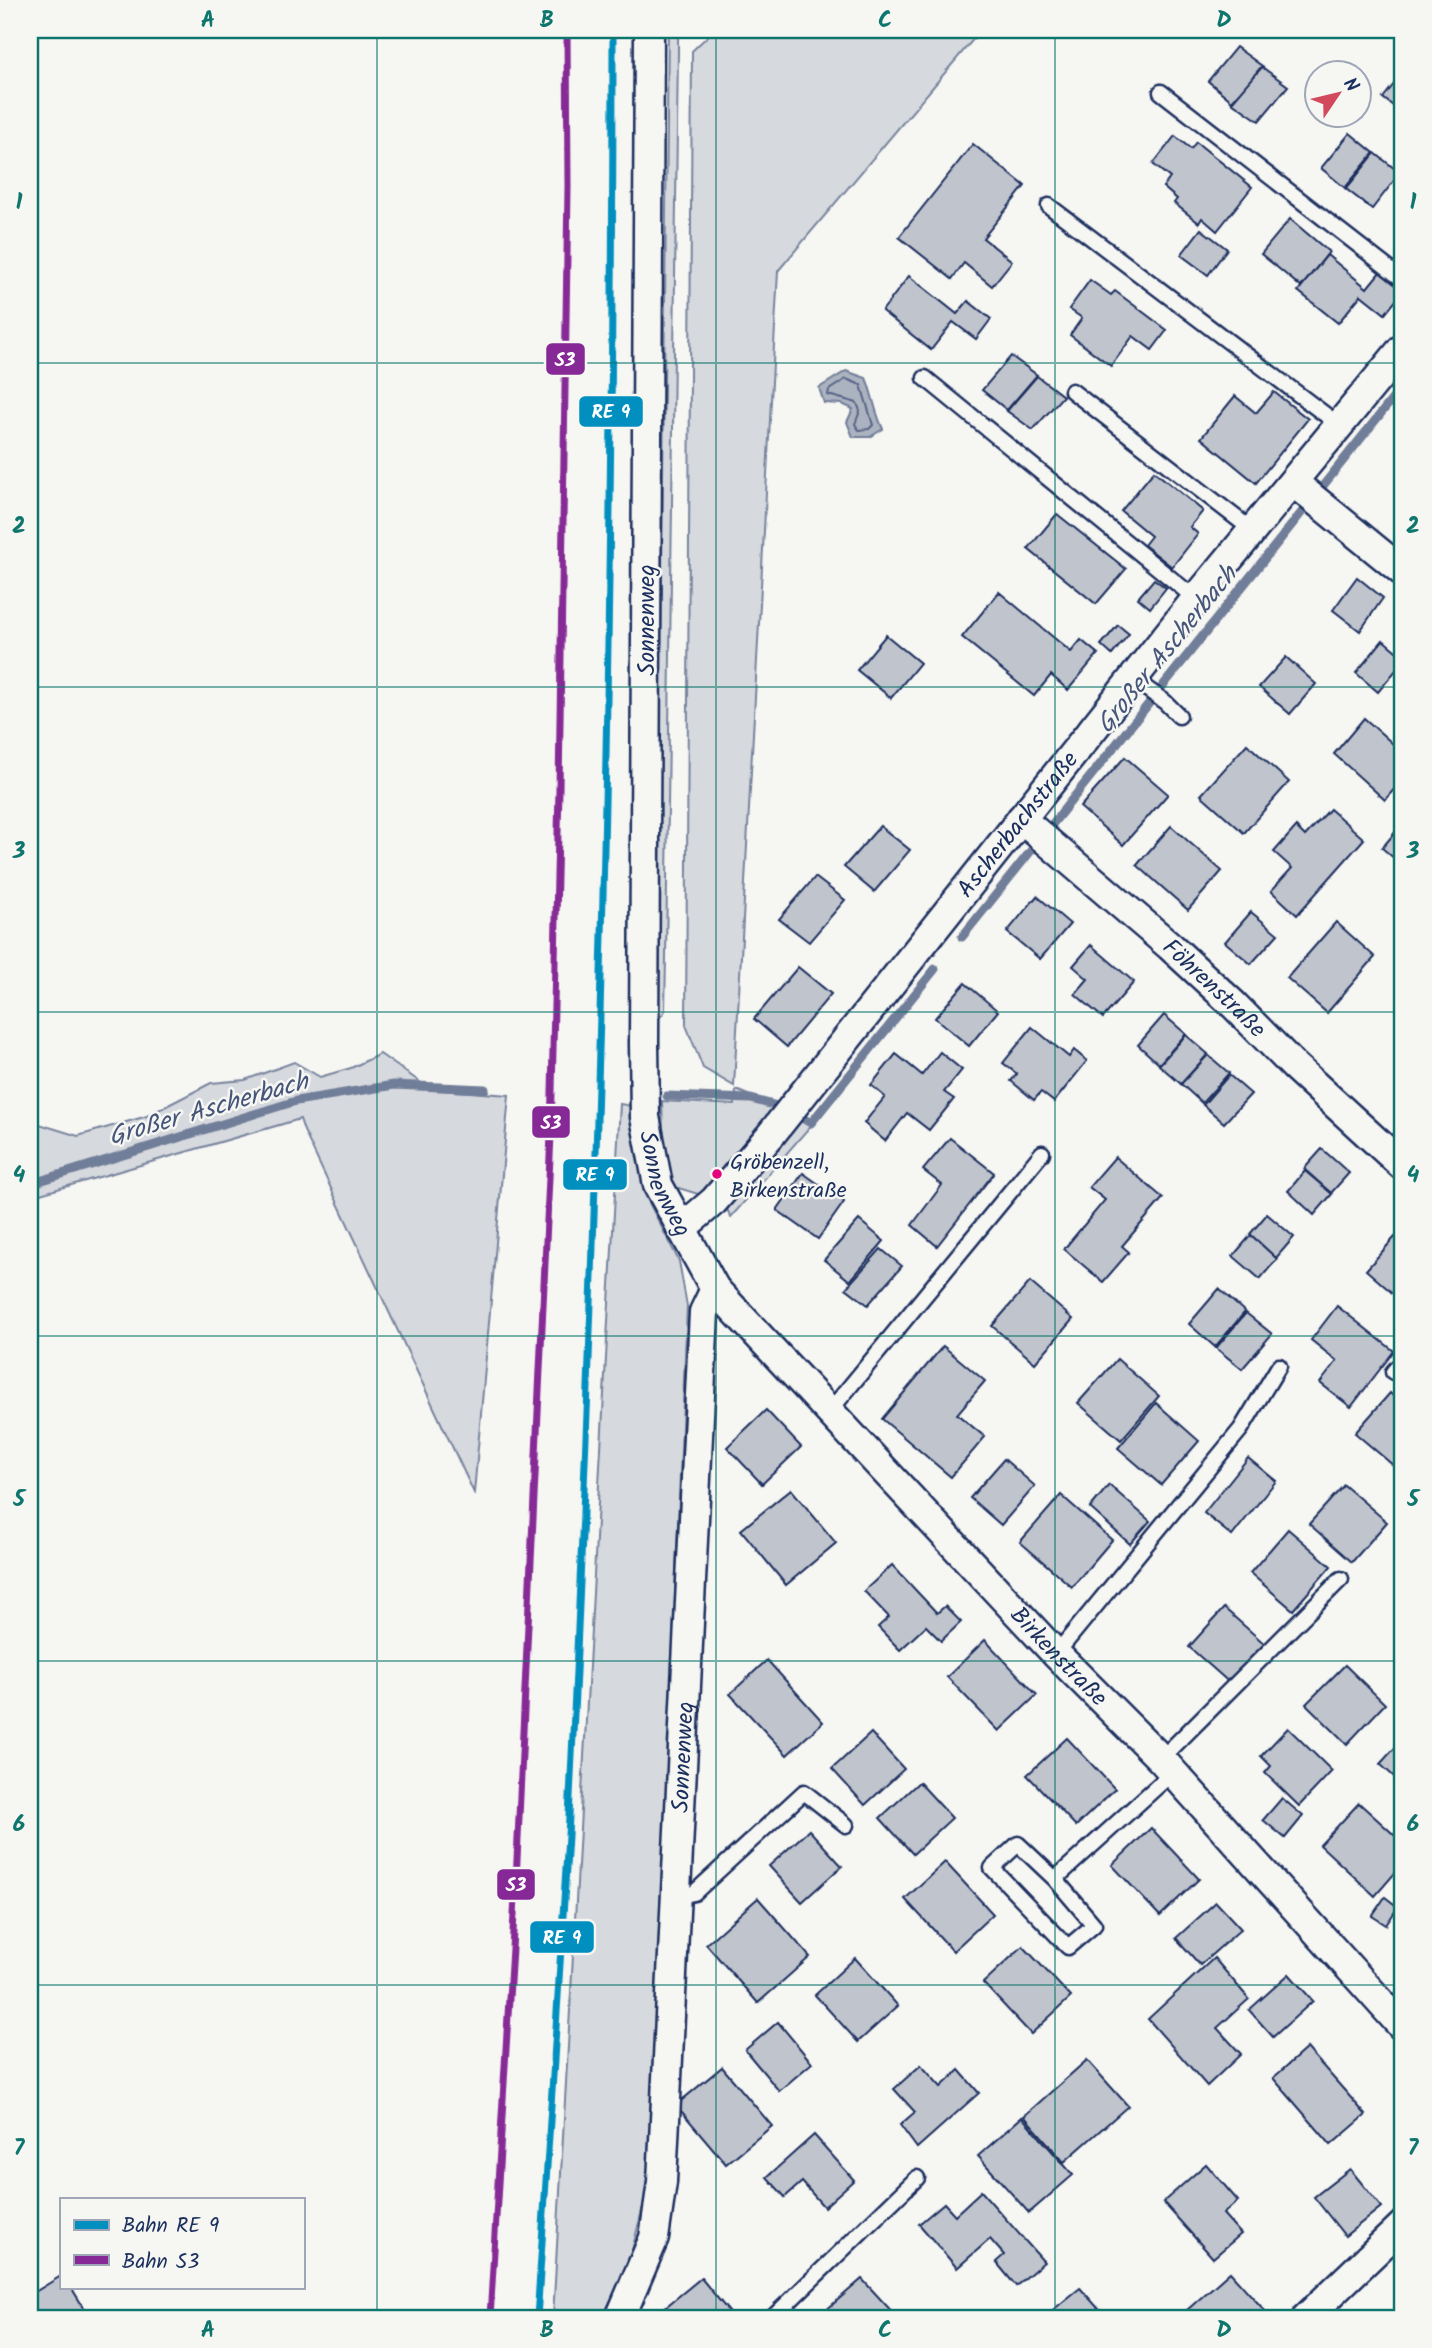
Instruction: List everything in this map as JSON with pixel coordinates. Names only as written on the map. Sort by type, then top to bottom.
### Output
[{"type":"street","name":"Sonnenweg","points":[[620,2318],[654,2238],[662,2182],[704,1312],[715,1289],[658,1185],[645,1117],[649,30]]},
{"type":"street","name":"Ascherbachstraße","points":[[681,1229],[714,1201],[769,1137],[1138,682],[1196,599],[1252,530],[1297,487],[1339,425],[1402,349]]},
{"type":"street","points":[[1297,487],[1402,571]]},
{"type":"street","name":"Föhrenstraße","points":[[1025,823],[1180,955],[1294,1066],[1402,1165]]},
{"type":"street","name":"Birkenstraße","points":[[715,1289],[1056,1654],[1167,1766],[1402,2026]]},
{"type":"street","points":[[1306,2318],[1402,2226]]},
{"type":"lane","points":[[1161,92],[1402,279]]},
{"type":"lane","points":[[1049,206],[1339,425]]},
{"type":"lane","points":[[925,378],[1196,599]]},
{"type":"lane","points":[[1072,391],[1252,530]]},
{"type":"lane","points":[[1138,682],[1179,716]]},
{"type":"lane","points":[[829,1412],[1042,1153]]},
{"type":"lane","points":[[1056,1654],[1241,1429],[1279,1366]]},
{"type":"lane","points":[[1055,1879],[1167,1766],[1341,1579]]},
{"type":"lane","points":[[674,1897],[694,1893],[804,1792],[846,1825]]},
{"type":"lane","points":[[1018,1844],[1055,1879],[1094,1925],[1068,1947],[992,1868],[1018,1844]]},
{"type":"lane","points":[[772,2318],[917,2178]]},
{"type":"shaded area","points":[[668,30],[678,30],[678,51],[665,1011],[657,1021]]},
{"type":"shaded area","points":[[714,30],[981,30],[778,271],[734,1086],[703,1068],[686,1025],[692,51]]},
{"type":"shaded area","points":[[380,1054],[430,1089],[509,1095],[474,1493],[300,1119],[30,1197],[30,1121],[78,1136],[147,1116],[211,1083],[245,1080],[294,1062],[320,1077],[351,1068]]},
{"type":"shaded area","points":[[736,1090],[814,1122],[731,1217],[717,1191],[698,1194],[675,1187],[664,1158],[662,1101],[735,1105]]},
{"type":"shaded area","points":[[620,1104],[632,1106],[644,1193],[679,1261],[687,1306],[651,2175],[628,2266],[602,2318],[553,2318]]},
{"type":"water","points":[[846,371],[866,378],[883,429],[870,437],[853,437],[847,422],[853,409],[842,404],[824,403],[819,388]]},
{"type":"building","points":[[1236,47],[1262,66],[1232,101],[1208,81]]},
{"type":"building","points":[[1262,67],[1288,86],[1259,121],[1232,102]]},
{"type":"building","points":[[1402,74],[1402,113],[1383,98]]},
{"type":"building","points":[[1350,133],[1374,153],[1345,188],[1321,168]]},
{"type":"building","points":[[1175,136],[1191,149],[1196,142],[1252,187],[1217,231],[1202,218],[1199,223],[1174,203],[1177,199],[1163,187],[1170,178],[1153,164]]},
{"type":"building","points":[[973,144],[1025,186],[983,238],[1012,261],[992,286],[964,263],[952,279],[899,237]]},
{"type":"building","points":[[1375,153],[1400,173],[1372,209],[1346,189]]},
{"type":"building","points":[[1290,219],[1329,252],[1301,287],[1261,254]]},
{"type":"building","points":[[1201,229],[1227,249],[1208,275],[1181,255]]},
{"type":"building","points":[[1327,255],[1367,288],[1380,272],[1402,290],[1402,293],[1385,314],[1361,295],[1338,323],[1298,291]]},
{"type":"building","points":[[909,276],[957,314],[968,301],[991,319],[976,339],[953,322],[931,350],[882,311]]},
{"type":"building","points":[[1090,280],[1111,295],[1115,291],[1167,330],[1152,350],[1133,336],[1111,366],[1070,335],[1082,318],[1069,309]]},
{"type":"building","points":[[1011,356],[1037,375],[1007,410],[982,390]]},
{"type":"building","points":[[1037,376],[1063,396],[1033,430],[1007,411]]},
{"type":"building","points":[[1274,392],[1308,419],[1256,483],[1201,438],[1235,396],[1256,413]]},
{"type":"building","points":[[1154,471],[1203,511],[1190,527],[1198,534],[1172,567],[1144,545],[1151,536],[1121,511]]},
{"type":"building","points":[[1057,514],[1126,569],[1096,604],[1028,549]]},
{"type":"building","points":[[1357,577],[1383,598],[1360,631],[1333,610]]},
{"type":"building","points":[[1154,579],[1166,588],[1150,608],[1138,598]]},
{"type":"building","points":[[999,592],[1071,652],[1081,640],[1098,654],[1068,690],[1051,675],[1034,696],[962,637]]},
{"type":"building","points":[[1118,625],[1129,634],[1112,655],[1101,645]]},
{"type":"building","points":[[886,635],[920,663],[891,698],[857,670]]},
{"type":"building","points":[[1383,640],[1402,656],[1402,663],[1378,692],[1356,673]]},
{"type":"building","points":[[1286,657],[1316,684],[1290,714],[1259,687]]},
{"type":"building","points":[[1364,718],[1402,752],[1402,780],[1385,800],[1334,754]]},
{"type":"building","points":[[1247,744],[1289,782],[1244,833],[1201,795]]},
{"type":"building","points":[[1125,757],[1168,794],[1123,845],[1080,807]]},
{"type":"building","points":[[1330,809],[1364,839],[1297,915],[1271,891],[1292,868],[1274,852],[1296,827],[1305,836]]},
{"type":"building","points":[[1402,824],[1402,865],[1382,848]]},
{"type":"building","points":[[880,826],[910,850],[874,892],[844,867]]},
{"type":"building","points":[[1171,826],[1222,871],[1188,910],[1137,865]]},
{"type":"building","points":[[815,877],[845,900],[809,942],[779,919]]},
{"type":"building","points":[[1037,896],[1070,924],[1040,959],[1007,932]]},
{"type":"building","points":[[1251,912],[1278,934],[1251,964],[1225,942]]},
{"type":"building","points":[[1336,922],[1375,957],[1327,1013],[1287,978]]},
{"type":"building","points":[[1091,945],[1134,982],[1103,1018],[1075,994],[1088,979],[1073,966]]},
{"type":"building","points":[[798,967],[831,994],[787,1047],[754,1019]]},
{"type":"building","points":[[965,983],[998,1011],[969,1046],[935,1018]]},
{"type":"building","points":[[1164,1015],[1186,1034],[1159,1064],[1138,1045]]},
{"type":"building","points":[[1032,1027],[1069,1057],[1074,1050],[1087,1061],[1054,1102],[1041,1092],[1034,1100],[1011,1081],[1017,1074],[1003,1063]]},
{"type":"building","points":[[1186,1035],[1208,1054],[1181,1084],[1159,1065]]},
{"type":"building","points":[[940,1052],[962,1070],[944,1092],[954,1099],[929,1130],[907,1113],[885,1141],[864,1123],[885,1097],[871,1085],[896,1054],[922,1075]]},
{"type":"building","points":[[1208,1055],[1229,1073],[1202,1103],[1181,1084]]},
{"type":"building","points":[[1229,1075],[1251,1094],[1224,1123],[1203,1105]]},
{"type":"building","points":[[950,1138],[994,1173],[937,1246],[912,1225],[942,1185],[923,1170]]},
{"type":"building","points":[[1322,1149],[1349,1173],[1331,1193],[1304,1169]]},
{"type":"building","points":[[1115,1157],[1163,1198],[1122,1246],[1129,1252],[1103,1282],[1064,1249],[1105,1200],[1089,1187]]},
{"type":"building","points":[[1305,1171],[1332,1194],[1314,1215],[1288,1191]]},
{"type":"building","points":[[803,1173],[844,1202],[818,1239],[777,1210]]},
{"type":"building","points":[[1267,1214],[1294,1237],[1276,1258],[1250,1234]]},
{"type":"building","points":[[859,1220],[884,1241],[850,1281],[824,1260]]},
{"type":"building","points":[[1251,1235],[1277,1259],[1260,1279],[1233,1256]]},
{"type":"building","points":[[1395,1237],[1402,1243],[1402,1291],[1397,1297],[1366,1270]]},
{"type":"building","points":[[881,1249],[902,1266],[868,1305],[846,1288]]},
{"type":"building","points":[[1030,1282],[1073,1319],[1035,1363],[992,1326]]},
{"type":"building","points":[[1219,1289],[1245,1312],[1215,1347],[1189,1324]]},
{"type":"building","points":[[1337,1306],[1394,1351],[1351,1407],[1320,1383],[1337,1361],[1311,1340]]},
{"type":"building","points":[[1246,1313],[1272,1334],[1242,1369],[1216,1348]]},
{"type":"building","points":[[943,1346],[985,1381],[957,1414],[985,1437],[951,1477],[882,1419]]},
{"type":"building","points":[[1117,1359],[1159,1396],[1121,1440],[1078,1403]]},
{"type":"building","points":[[1390,1393],[1402,1404],[1402,1457],[1394,1466],[1355,1433]]},
{"type":"building","points":[[1156,1403],[1199,1441],[1161,1485],[1118,1448]]},
{"type":"building","points":[[766,1410],[801,1447],[762,1484],[727,1447]]},
{"type":"building","points":[[1248,1458],[1276,1481],[1232,1536],[1204,1513]]},
{"type":"building","points":[[1004,1459],[1035,1486],[1001,1525],[970,1498]]},
{"type":"building","points":[[1109,1485],[1150,1521],[1130,1544],[1090,1508]]},
{"type":"building","points":[[1344,1485],[1387,1522],[1352,1562],[1309,1524]]},
{"type":"building","points":[[791,1489],[836,1543],[786,1585],[741,1530]]},
{"type":"building","points":[[1061,1495],[1112,1540],[1072,1587],[1020,1542]]},
{"type":"building","points":[[1288,1529],[1331,1566],[1293,1610],[1250,1573]]},
{"type":"building","points":[[892,1565],[937,1613],[945,1606],[961,1622],[941,1641],[926,1626],[900,1650],[878,1627],[889,1617],[864,1591]]},
{"type":"building","points":[[1224,1608],[1266,1645],[1232,1685],[1189,1647]]},
{"type":"building","points":[[985,1640],[1037,1695],[999,1731],[947,1677]]},
{"type":"building","points":[[767,1660],[823,1722],[787,1755],[730,1694]]},
{"type":"building","points":[[1345,1665],[1385,1704],[1347,1744],[1306,1704]]},
{"type":"building","points":[[1288,1728],[1332,1771],[1299,1806],[1265,1773],[1271,1766],[1261,1756]]},
{"type":"building","points":[[871,1733],[904,1769],[865,1805],[832,1769]]},
{"type":"building","points":[[1067,1738],[1115,1789],[1076,1826],[1027,1775]]},
{"type":"building","points":[[1402,1740],[1402,1784],[1380,1764]]},
{"type":"building","points":[[919,1782],[952,1818],[913,1854],[880,1818]]},
{"type":"building","points":[[1282,1798],[1303,1816],[1285,1838],[1263,1820]]},
{"type":"building","points":[[1359,1803],[1402,1842],[1402,1865],[1375,1896],[1320,1845]]},
{"type":"building","points":[[1151,1828],[1199,1879],[1160,1916],[1112,1865]]},
{"type":"building","points":[[809,1830],[842,1866],[802,1902],[769,1866]]},
{"type":"building","points":[[945,1862],[993,1914],[953,1951],[905,1899]]},
{"type":"building","points":[[1385,1897],[1398,1907],[1386,1925],[1372,1916]]},
{"type":"building","points":[[758,1898],[810,1957],[758,2003],[706,1944]]},
{"type":"building","points":[[1216,1902],[1241,1929],[1200,1965],[1176,1938]]},
{"type":"building","points":[[1023,1946],[1071,1997],[1031,2034],[983,1983]]},
{"type":"building","points":[[855,1958],[898,2006],[858,2042],[815,1995]]},
{"type":"building","points":[[1214,1958],[1249,1999],[1217,2028],[1241,2054],[1207,2086],[1148,2019]]},
{"type":"building","points":[[1289,1974],[1313,2001],[1273,2037],[1249,2010]]},
{"type":"building","points":[[778,2022],[812,2063],[779,2091],[745,2050]]},
{"type":"building","points":[[1307,2048],[1366,2115],[1331,2145],[1273,2078]]},
{"type":"building","points":[[1087,2060],[1128,2106],[1064,2162],[1024,2116]]},
{"type":"building","points":[[921,2065],[941,2087],[959,2070],[979,2093],[917,2148],[900,2125],[915,2112],[894,2089]]},
{"type":"building","points":[[722,2067],[772,2126],[726,2164],[676,2105]]},
{"type":"building","points":[[1022,2117],[1073,2175],[1029,2213],[978,2156]]},
{"type":"building","points":[[814,2135],[854,2180],[824,2207],[802,2182],[785,2197],[767,2177]]},
{"type":"building","points":[[1206,2164],[1238,2201],[1223,2214],[1241,2234],[1213,2258],[1163,2202]]},
{"type":"building","points":[[1350,2169],[1381,2207],[1345,2236],[1314,2197]]},
{"type":"building","points":[[981,2191],[1044,2262],[1016,2286],[996,2262],[1004,2255],[990,2239],[957,2268],[919,2224],[944,2203],[955,2215]]},
{"type":"building","points":[[1230,2272],[1266,2312],[1259,2318],[1178,2318]]},
{"type":"building","points":[[60,2277],[60,2288],[72,2288],[85,2310],[71,2318],[30,2318],[30,2295]]},
{"type":"building","points":[[701,2278],[734,2318],[652,2318]]},
{"type":"building","points":[[862,2279],[896,2316],[894,2318],[832,2318],[825,2311]]},
{"type":"building","points":[[1080,2288],[1107,2318],[1043,2318]]},
{"type":"waterway","name":"Großer Ascherbach","points":[[962,937],[1402,387]]},
{"type":"waterway","name":"Großer Ascherbach","points":[[667,1096],[751,1099],[785,1108],[811,1123],[935,969]]},
{"type":"waterway","name":"Großer Ascherbach","points":[[30,1184],[296,1101],[394,1085],[485,1089]]},
{"type":"transit line","points":[[537,2318],[568,1836],[596,1159],[607,707],[613,30]]},
{"type":"rail line","name":"S3","points":[[490,2318],[516,1881],[551,1135],[568,187],[567,30]]},
{"type":"place","name":"Gröbenzell, Birkenstraße","points":[[717,1174]]}]
